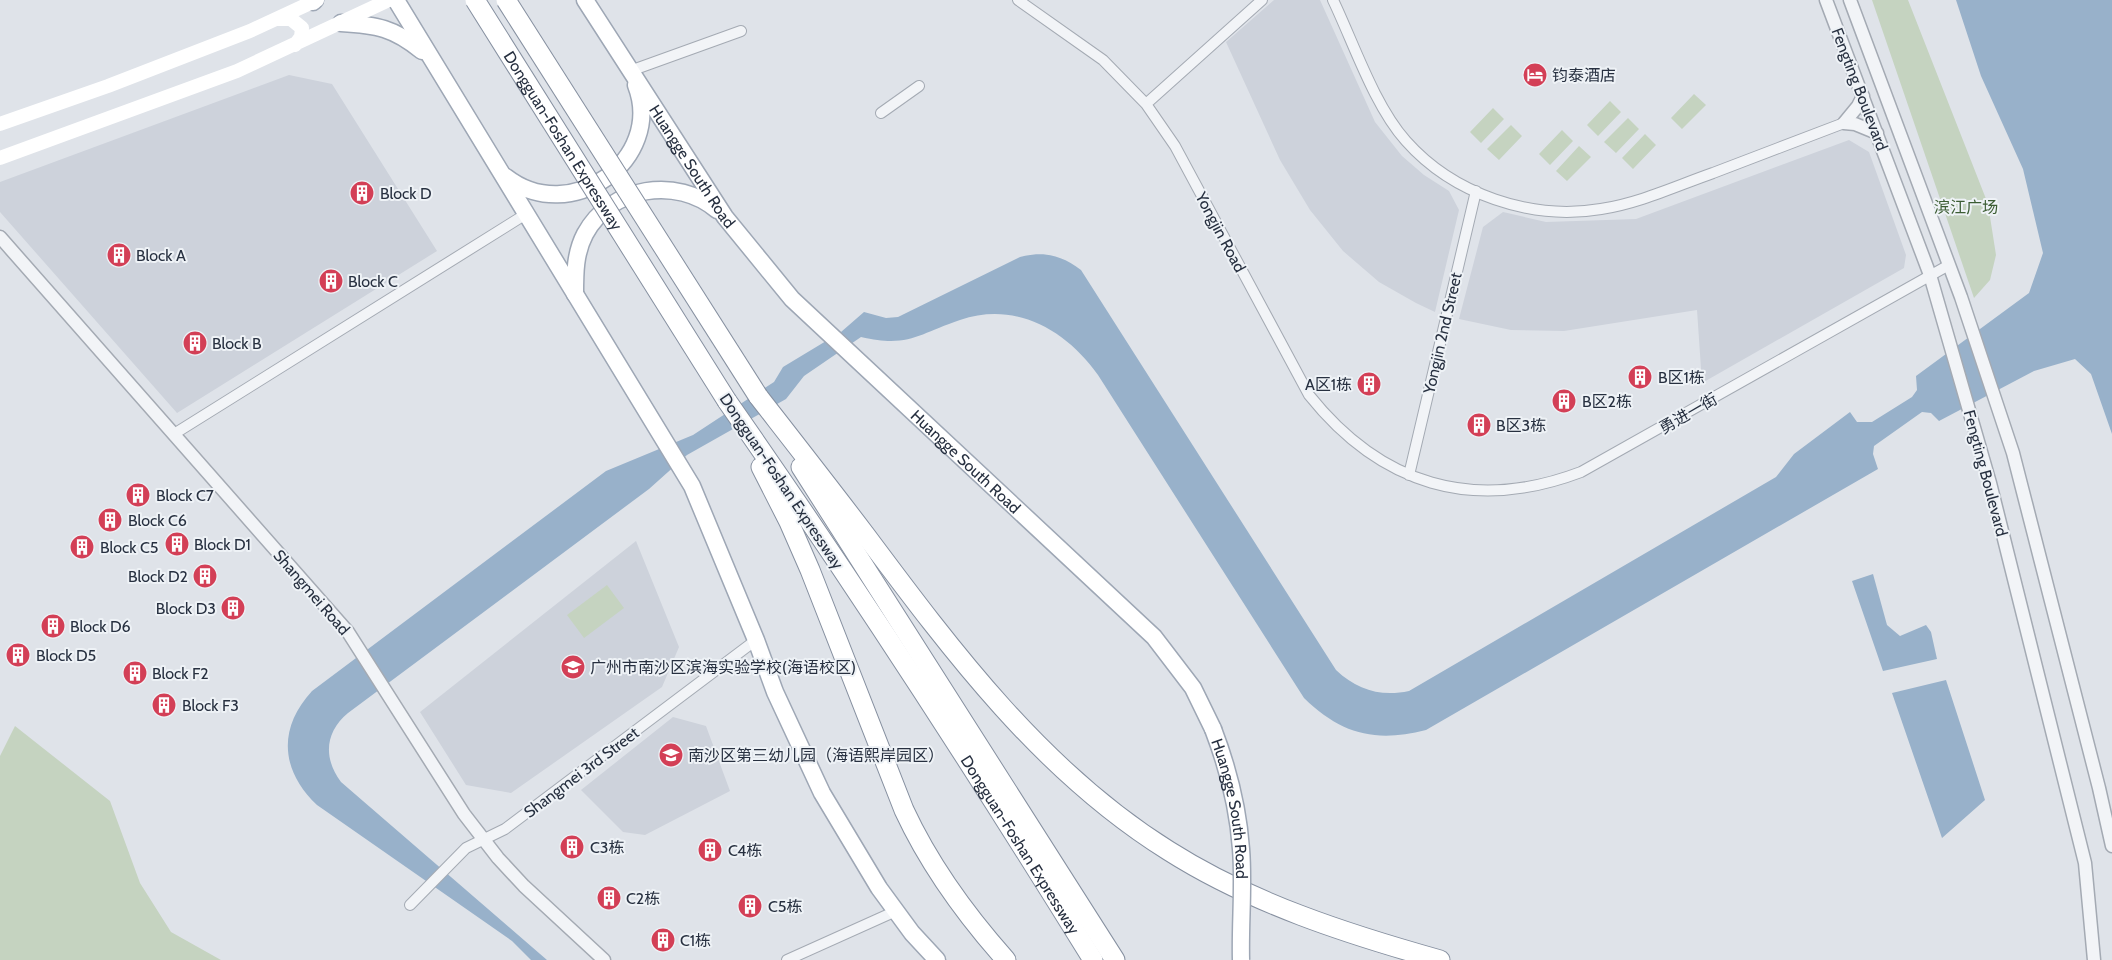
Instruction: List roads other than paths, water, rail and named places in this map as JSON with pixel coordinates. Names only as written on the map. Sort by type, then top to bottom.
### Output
[{"type":"highway","name":"Dongguan-Foshan Expressway","points":[[475,0],[727,401],[798,518],[1000,810],[1093,960]]},
{"type":"highway","name":"Dongguan-Foshan Expressway","points":[[506,0],[758,396],[832,503],[1115,960]]},
{"type":"highway","points":[[832,503],[989,695],[1039,746],[1100,803],[1161,846],[1205,872],[1306,916],[1387,945],[1440,960]]},
{"type":"highway","points":[[798,518],[904,810],[919,842],[964,911],[1006,960]]},
{"type":"main road","points":[[0,158],[237,71],[389,0]]},
{"type":"main road","points":[[396,0],[692,486],[797,743],[822,792],[849,841],[896,911],[912,933],[937,960]]},
{"type":"main road","name":"Huangge South Road","points":[[585,0],[725,216],[792,299],[1154,637],[1193,688],[1214,729],[1230,781],[1239,828],[1242,869],[1242,960]]},
{"type":"main road","points":[[0,124],[108,86],[279,19],[315,1]]},
{"type":"main road","points":[[279,19],[291,19],[302,28],[301,37],[295,45]]},
{"type":"main road","points":[[342,23],[393,31],[407,39],[432,59]]},
{"type":"main road","points":[[502,174],[519,187],[539,194],[560,195],[581,192],[600,183],[617,169],[625,158],[637,133],[640,112],[638,91],[630,71]]},
{"type":"main road","points":[[575,294],[578,252],[586,234],[597,217],[631,194],[651,190],[671,190],[691,194],[725,216]]},
{"type":"street","name":"Yongjin Road","points":[[1018,0],[1103,60],[1146,104],[1175,146],[1309,395],[1328,418],[1350,439],[1374,457],[1409,475]]},
{"type":"street","points":[[1146,104],[1262,0]]},
{"type":"street","points":[[1333,0],[1381,104],[1401,134],[1421,156],[1438,170],[1476,191],[1496,199],[1537,209],[1580,211],[1601,209],[1642,199],[1844,123],[1855,124],[1877,132]]},
{"type":"street","name":"Fengting Boulevard","points":[[1826,0],[1930,275],[1986,469],[2085,863],[2094,960]]},
{"type":"street","name":"Fengting Boulevard","points":[[1850,0],[1950,265],[2012,453],[2099,788],[2112,846]]},
{"type":"street","points":[[630,71],[741,31]]},
{"type":"street","points":[[881,113],[919,86]]},
{"type":"street","points":[[1844,123],[1858,106],[1863,96]]},
{"type":"street","name":"Yongjin 2nd Street","points":[[1409,475],[1476,191]]},
{"type":"street","points":[[174,434],[526,214]]},
{"type":"street","name":"Shangmei Road","points":[[0,237],[348,632],[464,814],[483,840],[524,886],[604,960]]},
{"type":"street","name":"勇进一街","points":[[1409,475],[1451,488],[1504,491],[1548,484],[1581,472],[1950,265]]},
{"type":"street","name":"Shangmei 3rd Street","points":[[410,905],[466,848],[505,829],[756,640]]},
{"type":"street","points":[[787,960],[896,911]]},
{"type":"water","points":[[1956,0],[2112,0],[2112,434],[2091,374],[2075,359],[2034,371],[1939,421],[1931,413],[1922,412],[1874,446],[1873,454],[1878,469],[1426,730],[1391,736],[1375,735],[1345,727],[1331,720],[1304,698],[1098,375],[1071,345],[1055,333],[1038,324],[1020,317],[1001,314],[981,315],[960,320],[913,338],[902,340],[877,340],[861,337],[804,376],[786,399],[687,455],[649,489],[348,713],[335,728],[329,746],[329,755],[335,773],[341,782],[547,960],[531,960],[512,941],[317,805],[296,778],[290,763],[288,749],[289,734],[293,719],[312,691],[606,471],[693,435],[774,382],[783,367],[841,332],[864,312],[886,318],[898,317],[1020,257],[1037,254],[1059,258],[1081,270],[1336,670],[1352,683],[1370,690],[1389,693],[1409,691],[1776,477],[1794,454],[1850,412],[1857,422],[1872,422],[1912,397],[1917,390],[1916,376],[2029,293],[2043,253],[2023,169],[1981,76]]},
{"type":"water","points":[[1873,574],[1887,625],[1900,636],[1926,625],[1931,632],[1937,659],[1883,671],[1852,581]]},
{"type":"water","points":[[1946,680],[1985,800],[1942,838],[1892,693]]},
{"type":"place","name":"钧泰酒店","points":[[1535,75]]},
{"type":"place","name":"Block D","points":[[362,193]]},
{"type":"place","name":"Block A","points":[[119,255]]},
{"type":"place","name":"Block C","points":[[331,281]]},
{"type":"place","name":"Block B","points":[[195,343]]},
{"type":"place","name":"B区1栋","points":[[1640,377]]},
{"type":"place","name":"A区1栋","points":[[1369,384]]},
{"type":"place","name":"B区2栋","points":[[1564,401]]},
{"type":"place","name":"B区3栋","points":[[1479,425]]},
{"type":"place","name":"Block C7","points":[[138,495]]},
{"type":"place","name":"Block C6","points":[[110,520]]},
{"type":"place","name":"Block D1","points":[[177,544]]},
{"type":"place","name":"Block C5","points":[[82,547]]},
{"type":"place","name":"Block D2","points":[[205,576]]},
{"type":"place","name":"Block D3","points":[[233,608]]},
{"type":"place","name":"Block D6","points":[[53,626]]},
{"type":"place","name":"Block D5","points":[[18,655]]},
{"type":"place","name":"广州市南沙区滨海实验学校(海语校区)","points":[[573,667]]},
{"type":"place","name":"Block F2","points":[[135,673]]},
{"type":"place","name":"Block F3","points":[[164,705]]},
{"type":"place","name":"南沙区第三幼儿园（海语熙岸园区）","points":[[671,755]]},
{"type":"place","name":"C3栋","points":[[572,847]]},
{"type":"place","name":"C4栋","points":[[710,850]]},
{"type":"place","name":"C2栋","points":[[609,898]]},
{"type":"place","name":"C5栋","points":[[750,906]]},
{"type":"place","name":"C1栋","points":[[663,940]]},
{"type":"park label","name":"滨江广场","points":[[1966,207]]}]
